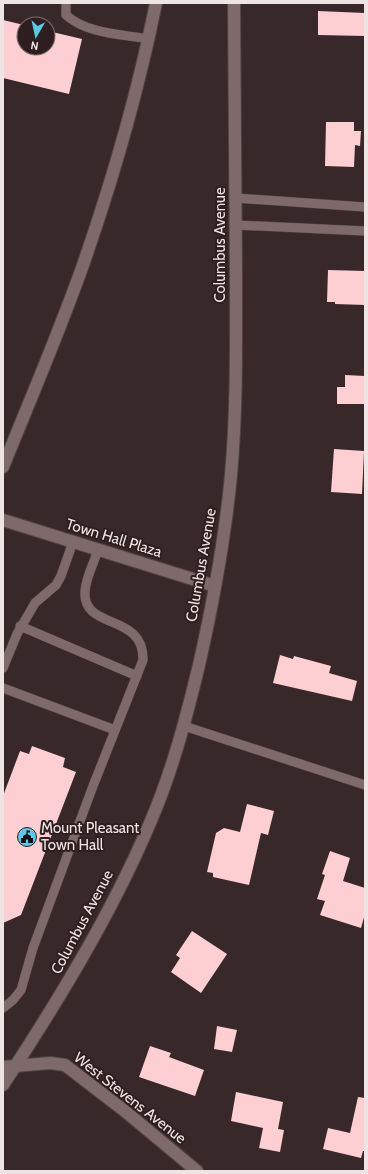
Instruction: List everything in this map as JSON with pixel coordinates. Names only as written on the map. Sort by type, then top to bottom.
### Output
[{"type":"street","points":[[3,467],[57,334],[88,252],[124,136],[156,3]]},
{"type":"street","name":"Columbus Avenue","points":[[3,1085],[9,1067],[76,969],[122,883],[151,821],[184,726],[201,654],[215,586],[227,506],[234,438],[236,198],[234,3]]},
{"type":"street","name":"Town Hall Plaza","points":[[3,520],[215,586]]},
{"type":"street","name":"West Stevens Avenue","points":[[9,1067],[50,1063],[65,1065],[126,1112],[197,1171]]},
{"type":"lane","points":[[66,3],[66,15],[75,23],[92,29],[148,39]]},
{"type":"lane","points":[[236,198],[365,207]]},
{"type":"lane","points":[[236,225],[365,231]]},
{"type":"lane","points":[[3,668],[20,626],[35,603],[56,585],[61,576],[73,542]]},
{"type":"lane","points":[[3,1008],[13,1000],[21,990],[33,948],[143,660],[141,644],[135,634],[125,627],[97,616],[90,610],[86,602],[85,591],[98,550]]},
{"type":"lane","points":[[20,626],[137,676]]},
{"type":"lane","points":[[3,688],[115,730]]},
{"type":"lane","points":[[184,726],[365,785]]},
{"type":"building","points":[[318,11],[365,13],[365,36],[318,35]]},
{"type":"building","points":[[3,20],[16,23],[16,56],[56,56],[56,33],[82,39],[69,94],[3,78]]},
{"type":"building","points":[[326,122],[354,122],[354,131],[361,131],[360,146],[355,145],[354,167],[325,166]]},
{"type":"building","points":[[328,270],[365,271],[365,305],[335,304],[335,302],[327,302]]},
{"type":"building","points":[[345,375],[365,376],[365,404],[337,404],[337,387],[345,387]]},
{"type":"building","points":[[334,449],[364,451],[362,494],[331,492]]},
{"type":"building","points":[[280,655],[293,659],[294,656],[331,666],[329,673],[357,681],[352,701],[273,683]]},
{"type":"building","name":"Mount Pleasant Town Hall","points":[[32,746],[65,758],[63,767],[76,772],[21,915],[3,923],[3,796],[20,751],[29,754]]},
{"type":"building","points":[[247,804],[274,811],[268,835],[261,833],[249,885],[213,877],[213,873],[207,872],[216,833],[224,828],[240,832]]},
{"type":"building","points":[[330,851],[350,858],[343,881],[365,888],[365,914],[361,928],[320,915],[325,901],[317,899],[325,875],[322,874]]},
{"type":"building","points":[[192,931],[227,954],[201,993],[171,972],[180,958],[176,955]]},
{"type":"building","points":[[217,1026],[237,1030],[232,1052],[214,1049]]},
{"type":"building","points":[[150,1046],[171,1053],[169,1057],[204,1070],[195,1096],[139,1077]]},
{"type":"building","points":[[236,1092],[283,1102],[278,1129],[284,1130],[280,1152],[259,1148],[263,1128],[231,1121]]},
{"type":"building","points":[[358,1097],[365,1098],[365,1151],[363,1151],[361,1158],[323,1149],[328,1128],[350,1133]]},
{"type":"place","name":"Mount Pleasant Town Hall","points":[[27,837]]}]
